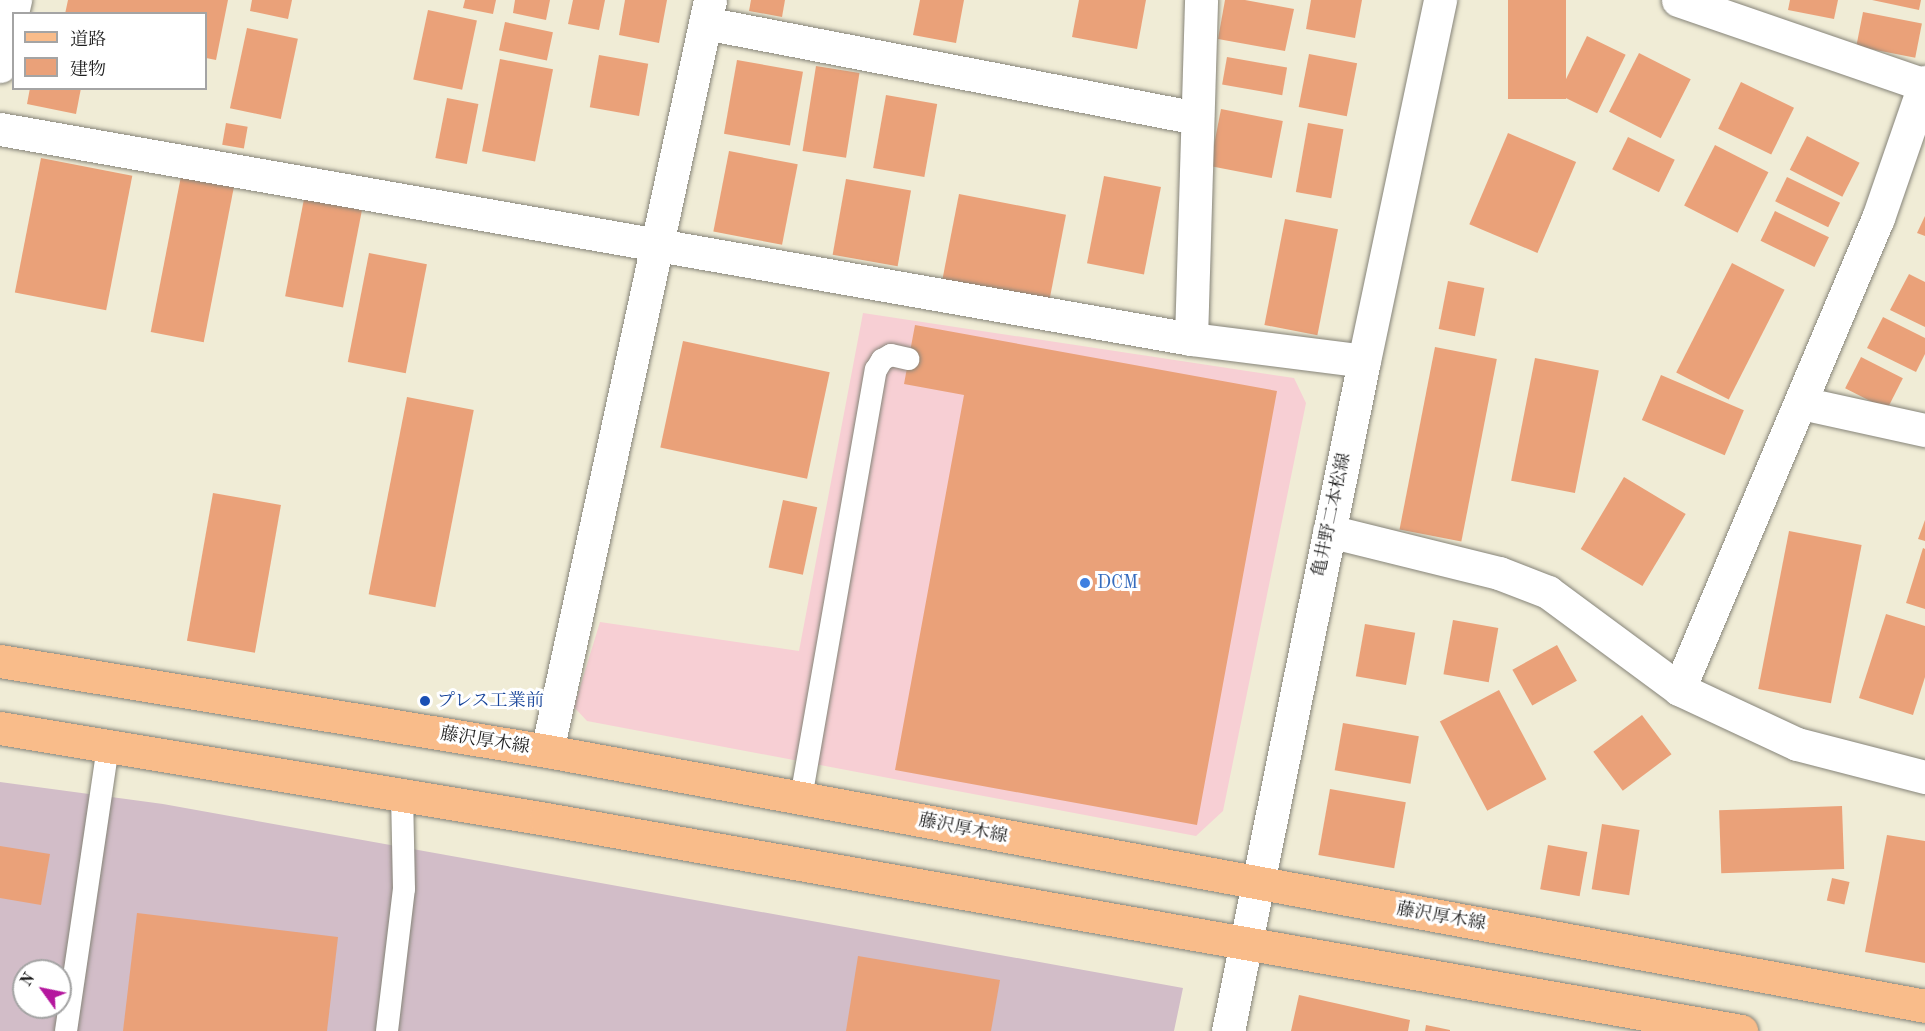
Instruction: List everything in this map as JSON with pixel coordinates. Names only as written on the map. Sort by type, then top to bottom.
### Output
[{"type":"main road","name":"藤沢厚木線","points":[[0,661],[547,751],[1925,1006]]},
{"type":"main road","points":[[0,728],[402,794],[1741,1031]]},
{"type":"street","points":[[1191,339],[1201,0]]},
{"type":"street","name":"亀井野二本松線","points":[[1228,1031],[1256,883],[1440,0]]},
{"type":"street","points":[[1678,0],[1925,84],[1878,218],[1679,689]]},
{"type":"street","points":[[547,751],[707,12],[1197,118]]},
{"type":"street","points":[[0,66],[12,13]]},
{"type":"street","points":[[0,129],[657,243],[1191,339],[1364,361]]},
{"type":"street","points":[[1801,404],[1925,430]]},
{"type":"street","points":[[1329,531],[1499,573],[1548,592],[1679,689],[1797,744],[1925,777]]},
{"type":"lane","points":[[801,798],[876,370],[882,360],[891,356],[909,359]]},
{"type":"lane","points":[[66,1031],[108,745]]},
{"type":"lane","points":[[387,1031],[404,889],[402,794]]},
{"type":"shaded area","name":"DCM","points":[[863,313],[1294,378],[1306,403],[1223,811],[1196,836],[587,721],[574,707],[600,622],[799,651]]},
{"type":"shaded area","points":[[0,782],[163,804],[1183,988],[1174,1031],[0,1031]]},
{"type":"building","points":[[68,0],[228,0],[216,60],[207,58],[207,12],[65,12]]},
{"type":"building","points":[[252,0],[292,0],[288,19],[250,11]]},
{"type":"building","points":[[465,0],[496,0],[493,14],[463,8]]},
{"type":"building","points":[[515,0],[550,0],[546,20],[513,13]]},
{"type":"building","points":[[573,0],[605,0],[599,30],[568,24]]},
{"type":"building","points":[[625,0],[667,0],[659,43],[619,35]]},
{"type":"building","points":[[751,0],[785,0],[782,17],[749,11]]},
{"type":"building","points":[[920,0],[964,0],[956,43],[913,35]]},
{"type":"building","points":[[1079,0],[1146,0],[1137,49],[1072,37]]},
{"type":"building","points":[[1225,0],[1245,0],[1294,9],[1285,51],[1218,39]]},
{"type":"building","points":[[1311,0],[1362,0],[1355,38],[1306,29]]},
{"type":"building","points":[[1508,0],[1566,0],[1566,99],[1508,99]]},
{"type":"building","points":[[1790,0],[1838,0],[1834,19],[1788,10]]},
{"type":"building","points":[[1872,0],[1921,0],[1919,10]]},
{"type":"building","points":[[428,10],[477,20],[462,90],[413,79]]},
{"type":"building","points":[[1863,12],[1922,23],[1915,58],[1856,46]]},
{"type":"building","points":[[505,22],[553,32],[547,61],[499,50]]},
{"type":"building","points":[[247,28],[298,39],[281,119],[230,108]]},
{"type":"building","points":[[1587,36],[1626,55],[1597,113],[1559,94]]},
{"type":"building","points":[[1639,53],[1691,79],[1661,138],[1609,112]]},
{"type":"building","points":[[1309,54],[1357,63],[1347,116],[1299,107]]},
{"type":"building","points":[[599,55],[648,64],[639,116],[590,107]]},
{"type":"building","points":[[1227,57],[1287,68],[1282,95],[1222,85]]},
{"type":"building","points":[[500,59],[553,69],[535,162],[482,151]]},
{"type":"building","points":[[737,60],[803,72],[790,145],[724,134]]},
{"type":"building","points":[[816,66],[859,73],[846,158],[803,151]]},
{"type":"building","points":[[1741,82],[1794,108],[1771,155],[1718,129]]},
{"type":"building","points":[[30,90],[81,90],[76,114],[27,104]]},
{"type":"building","points":[[886,95],[937,104],[924,177],[873,168]]},
{"type":"building","points":[[447,98],[478,104],[467,164],[435,158]]},
{"type":"building","points":[[1221,109],[1283,121],[1272,178],[1210,166]]},
{"type":"building","points":[[226,123],[248,127],[244,148],[222,145]]},
{"type":"building","points":[[1308,123],[1343,129],[1331,198],[1296,192]]},
{"type":"building","points":[[1508,133],[1576,162],[1537,253],[1469,224]]},
{"type":"building","points":[[1807,136],[1860,163],[1842,197],[1790,170]]},
{"type":"building","points":[[1628,137],[1675,160],[1659,192],[1612,169]]},
{"type":"building","points":[[1715,145],[1768,172],[1738,233],[1684,206]]},
{"type":"building","points":[[729,151],[798,164],[782,245],[713,231]]},
{"type":"building","points":[[41,158],[132,176],[106,310],[15,292]]},
{"type":"building","points":[[182,171],[235,181],[204,342],[151,332]]},
{"type":"building","points":[[1104,176],[1161,187],[1144,274],[1087,263]]},
{"type":"building","points":[[1787,177],[1840,203],[1828,227],[1775,201]]},
{"type":"building","points":[[846,179],[911,190],[898,266],[833,255]]},
{"type":"building","points":[[959,194],[1066,215],[1049,300],[942,279]]},
{"type":"building","points":[[304,199],[362,210],[343,307],[285,296]]},
{"type":"building","points":[[1775,211],[1829,237],[1814,267],[1761,241]]},
{"type":"building","points":[[1925,216],[1925,236],[1917,233]]},
{"type":"building","points":[[1285,219],[1338,229],[1317,335],[1264,325]]},
{"type":"building","points":[[369,253],[427,264],[406,373],[348,362]]},
{"type":"building","points":[[1732,263],[1785,290],[1729,399],[1676,373]]},
{"type":"building","points":[[1909,274],[1925,282],[1925,327],[1890,310]]},
{"type":"building","points":[[1448,281],[1484,288],[1475,336],[1439,329]]},
{"type":"building","points":[[1883,317],[1925,338],[1925,354],[1916,372],[1867,348]]},
{"type":"building","name":"DCM","points":[[915,325],[1277,391],[1197,825],[895,770],[964,395],[904,384]]},
{"type":"building","points":[[683,341],[830,372],[807,479],[660,448]]},
{"type":"building","points":[[1435,347],[1497,359],[1461,542],[1400,530]]},
{"type":"building","points":[[1861,357],[1903,378],[1887,410],[1845,388]]},
{"type":"building","points":[[1535,358],[1599,370],[1575,493],[1511,481]]},
{"type":"building","points":[[1661,375],[1744,410],[1725,455],[1642,420]]},
{"type":"building","points":[[407,397],[474,410],[435,607],[369,594]]},
{"type":"building","points":[[1624,477],[1686,514],[1642,586],[1581,549]]},
{"type":"building","points":[[213,493],[281,505],[255,653],[187,641]]},
{"type":"building","points":[[783,500],[817,507],[803,575],[769,567]]},
{"type":"building","points":[[1925,520],[1925,541],[1918,539]]},
{"type":"building","points":[[1789,531],[1862,545],[1831,703],[1758,689]]},
{"type":"building","points":[[1923,548],[1925,549],[1925,609],[1906,603]]},
{"type":"building","points":[[1886,614],[1925,626],[1925,677],[1913,715],[1859,698]]},
{"type":"building","points":[[1453,620],[1498,628],[1489,682],[1443,674]]},
{"type":"building","points":[[1365,624],[1415,633],[1406,685],[1356,676]]},
{"type":"building","points":[[1557,645],[1577,681],[1532,706],[1512,670]]},
{"type":"building","points":[[1499,690],[1546,779],[1487,811],[1440,721]]},
{"type":"building","points":[[1642,715],[1671,754],[1623,791],[1593,752]]},
{"type":"building","points":[[1343,723],[1419,736],[1410,784],[1335,770]]},
{"type":"building","points":[[1330,789],[1406,802],[1394,868],[1318,855]]},
{"type":"building","points":[[1842,806],[1844,869],[1721,873],[1719,810]]},
{"type":"building","points":[[1602,824],[1640,830],[1629,895],[1592,889]]},
{"type":"building","points":[[1887,835],[1925,841],[1925,963],[1865,952]]},
{"type":"building","points":[[1548,845],[1587,852],[1580,896],[1540,889]]},
{"type":"building","points":[[0,846],[50,854],[41,905],[0,898]]},
{"type":"building","points":[[1832,878],[1850,882],[1844,904],[1827,900]]},
{"type":"building","points":[[137,913],[338,937],[327,1031],[123,1031]]},
{"type":"building","points":[[858,956],[1000,980],[991,1031],[846,1031]]},
{"type":"building","points":[[1299,995],[1410,1020],[1408,1031],[1291,1031]]},
{"type":"building","points":[[1426,1025],[1450,1030],[1450,1031],[1425,1031]]},
{"type":"place","name":"DCM","points":[[1085,583]]},
{"type":"place","name":"プレス工業前","points":[[425,701]]}]
